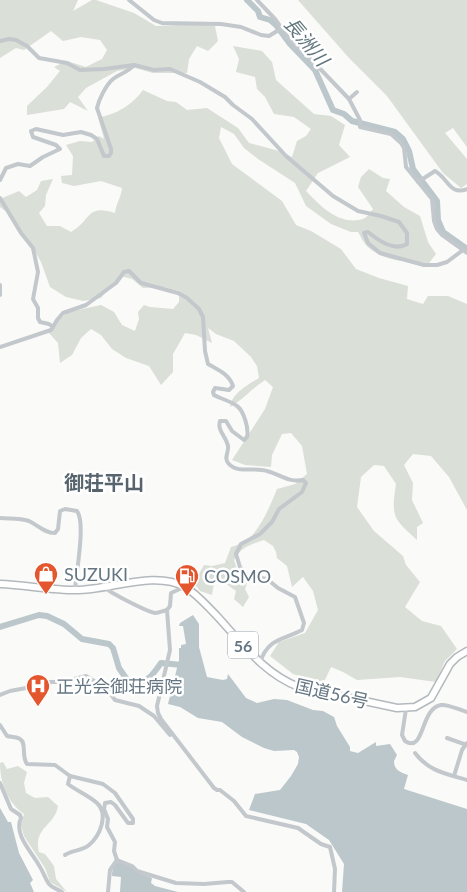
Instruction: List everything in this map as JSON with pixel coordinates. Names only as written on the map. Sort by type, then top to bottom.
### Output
[{"type":"highway","name":"国道56号","points":[[0,584],[75,590],[106,588],[149,580],[170,580],[184,586],[200,598],[260,662],[279,678],[298,687],[406,709]]},
{"type":"highway","points":[[406,709],[415,707],[431,698],[450,664],[467,651]]},
{"type":"street","points":[[129,0],[150,17],[162,23],[200,22],[221,24],[241,27],[269,36],[282,28]]},
{"type":"street","points":[[0,41],[16,40],[28,46],[39,58],[67,64],[80,70],[134,65],[154,70],[170,69],[200,82],[225,97],[252,118],[286,156],[333,196],[358,211],[399,222],[407,233],[407,244],[403,247],[383,242],[368,232],[364,234],[368,243],[380,253],[429,266],[447,262],[465,252],[437,229],[434,221],[432,199],[406,167],[404,148],[401,143],[392,134],[360,127],[360,120],[349,99],[290,40],[257,0]]},
{"type":"street","points":[[0,180],[6,168],[18,164],[30,166],[60,149],[56,145],[33,137],[31,131],[36,129],[63,135],[81,132],[91,134],[97,139],[104,156],[109,156],[111,149],[97,108],[98,103],[114,79],[130,71],[134,65]]},
{"type":"street","points":[[349,99],[357,92]]},
{"type":"street","points":[[418,182],[435,171],[455,190],[460,192],[467,189]]},
{"type":"street","points":[[0,198],[21,233],[33,248],[38,272],[33,299],[39,311],[38,318],[40,322],[53,327]]},
{"type":"street","points":[[0,347],[44,333],[53,327],[63,314],[86,305],[116,283],[124,272],[129,270],[146,285],[178,293],[187,298],[199,310],[203,317],[205,351],[208,364],[225,374],[233,386],[229,390],[215,388],[214,395],[238,406],[248,433],[248,437],[244,440],[232,430],[226,421],[220,421],[218,427],[228,446],[227,463],[235,468],[272,471],[289,481],[305,481],[306,483],[302,492],[282,506],[272,522],[260,534],[241,544],[236,554],[240,568],[248,576],[267,579],[278,588],[295,597],[304,623],[302,630],[265,649],[260,662]]},
{"type":"street","points":[[0,285],[0,295]]},
{"type":"street","points":[[0,518],[14,517],[28,521],[48,533],[55,533],[58,530],[60,511],[65,509],[77,511],[80,517],[81,546],[76,566],[75,590]]},
{"type":"street","points":[[184,586],[181,590],[171,594],[170,606],[167,610],[170,650],[157,706],[158,713],[174,737],[214,788],[229,796],[246,816],[288,824],[298,828],[325,846],[328,845],[335,869],[334,892]]},
{"type":"street","points":[[106,588],[148,610],[159,613],[167,610]]},
{"type":"street","points":[[0,695],[10,690],[47,682],[62,682],[86,676],[107,689],[115,700],[139,706],[154,716],[174,737]]},
{"type":"street","points":[[406,709],[402,735],[405,741],[409,743],[418,740],[427,715],[434,708],[443,705],[467,712]]},
{"type":"street","points":[[0,725],[7,736],[19,738],[22,741],[24,744],[23,757],[27,764],[55,765],[70,776],[107,786],[120,800],[133,819],[133,822],[128,824],[111,802],[104,803],[108,819],[107,827],[115,842],[114,851],[117,860],[132,866],[137,871],[176,883],[232,882],[244,892]]},
{"type":"street","points":[[447,738],[467,744],[454,776]]},
{"type":"street","points":[[416,753],[429,768],[467,780]]},
{"type":"street","points":[[64,855],[89,845],[102,824],[101,812],[97,803],[68,784],[70,776]]},
{"type":"street","points":[[0,783],[12,810],[20,815],[20,832],[43,871],[45,878],[53,888],[62,892]]},
{"type":"street","points":[[108,892],[110,870],[117,860]]},
{"type":"shaded area","points":[[0,0],[78,0],[73,11],[92,0],[96,0],[134,13],[156,26],[197,24],[215,26],[218,41],[208,51],[197,46],[189,59],[187,73],[153,73],[135,68],[117,71],[86,88],[78,97],[88,111],[70,102],[64,109],[27,115],[27,106],[47,87],[60,71],[54,67],[67,61],[86,67],[102,59],[107,50],[100,40],[81,37],[63,41],[51,31],[24,50],[16,48],[0,58]]},
{"type":"shaded area","points":[[298,0],[467,0],[467,147],[453,128],[445,133],[467,159],[467,184],[461,188],[443,173],[387,96],[349,58]]},
{"type":"shaded area","points":[[233,46],[262,51],[272,62],[276,80],[314,114],[331,116],[345,125],[339,145],[350,157],[318,173],[306,191],[332,214],[348,220],[356,220],[365,218],[373,209],[358,187],[361,177],[369,169],[383,178],[390,179],[386,191],[404,207],[420,216],[428,242],[436,254],[429,263],[390,259],[376,253],[366,245],[358,232],[351,232],[331,224],[306,206],[295,183],[258,159],[244,148],[234,134],[221,127],[219,138],[232,164],[282,201],[296,225],[311,231],[341,249],[356,269],[408,286],[407,299],[423,304],[428,296],[448,296],[467,304],[467,510],[449,477],[431,456],[413,454],[404,465],[413,483],[412,500],[423,523],[417,527],[417,540],[398,521],[394,510],[396,484],[384,466],[374,465],[361,477],[357,507],[374,531],[403,556],[406,565],[420,582],[405,607],[422,621],[441,626],[457,649],[445,661],[436,682],[400,677],[357,680],[331,667],[323,684],[293,674],[270,656],[279,642],[305,633],[318,610],[313,591],[303,577],[292,587],[287,566],[277,558],[273,546],[264,540],[243,549],[234,560],[237,569],[247,575],[248,581],[245,589],[249,597],[243,607],[234,599],[236,591],[218,578],[214,582],[212,595],[200,591],[194,583],[204,565],[212,566],[225,563],[231,547],[246,541],[256,530],[277,489],[295,484],[307,474],[302,446],[291,433],[282,434],[272,455],[271,467],[245,465],[232,460],[265,409],[273,387],[265,380],[230,407],[237,394],[259,378],[257,366],[251,357],[234,341],[216,334],[208,328],[212,343],[196,335],[185,333],[173,354],[173,372],[161,385],[149,366],[126,358],[112,349],[101,335],[91,329],[81,338],[72,355],[60,363],[58,343],[49,333],[55,323],[68,312],[101,305],[114,312],[122,325],[135,331],[139,319],[138,312],[144,305],[173,309],[179,302],[179,291],[163,287],[143,288],[132,279],[120,276],[101,298],[83,301],[66,297],[50,287],[41,262],[29,241],[8,213],[0,207],[0,199],[19,191],[26,197],[37,190],[41,181],[53,179],[46,195],[45,206],[39,213],[47,226],[60,226],[71,232],[94,212],[99,210],[115,213],[122,188],[101,181],[74,186],[62,183],[61,176],[72,175],[73,156],[66,145],[80,141],[92,142],[99,136],[104,139],[98,117],[111,114],[123,108],[143,90],[167,101],[176,102],[187,110],[207,108],[238,128],[249,143],[279,151],[292,157],[297,141],[306,136],[311,129],[294,117],[274,114],[265,97],[257,89],[255,77],[236,72],[239,59]]},
{"type":"shaded area","points":[[193,615],[199,624],[199,647],[207,677],[223,680],[227,679],[228,674],[246,698],[257,703],[274,699],[287,700],[313,710],[323,711],[334,717],[337,726],[350,747],[350,751],[358,753],[376,742],[376,746],[390,744],[397,755],[394,761],[396,769],[408,775],[404,789],[467,809],[467,892],[342,892],[344,864],[329,840],[306,824],[249,810],[255,794],[280,790],[298,764],[299,757],[294,750],[274,751],[264,748],[242,737],[222,722],[198,718],[180,707],[168,704],[179,660],[179,648],[181,648],[181,645],[186,644],[183,626],[179,626],[180,623]]},
{"type":"shaded area","points":[[3,762],[7,769],[18,766],[27,772],[24,783],[26,793],[35,798],[48,797],[58,806],[53,818],[39,837],[38,844],[39,852],[45,854],[54,866],[56,879],[67,892],[50,882],[45,868],[24,836],[21,825],[24,814],[9,798],[1,778],[0,763]]},
{"type":"shaded area","points":[[0,808],[8,822],[11,822],[19,853],[33,880],[30,883],[34,892],[0,892]]},
{"type":"shaded area","points":[[118,862],[152,878],[151,883],[155,886],[178,892],[120,892],[121,877],[112,876],[114,866]]},
{"type":"waterway","name":"長洲川","points":[[247,0],[258,11],[260,17],[270,20],[276,25],[290,44],[315,70],[333,110],[344,114],[352,121],[395,132],[403,139],[409,151],[413,169],[437,201],[438,220],[443,232],[467,249]]},
{"type":"waterway","points":[[0,627],[39,615],[47,616],[64,624],[82,639],[109,644],[113,648],[119,668],[130,684],[145,681],[161,663],[182,665]]},
{"type":"place","name":"SUZUKI","points":[[46,595]]},
{"type":"place","name":"COSMO","points":[[187,597]]},
{"type":"place","name":"正光会御荘病院","points":[[38,707]]},
{"type":"district","name":"御荘平山","points":[[104,482]]}]
